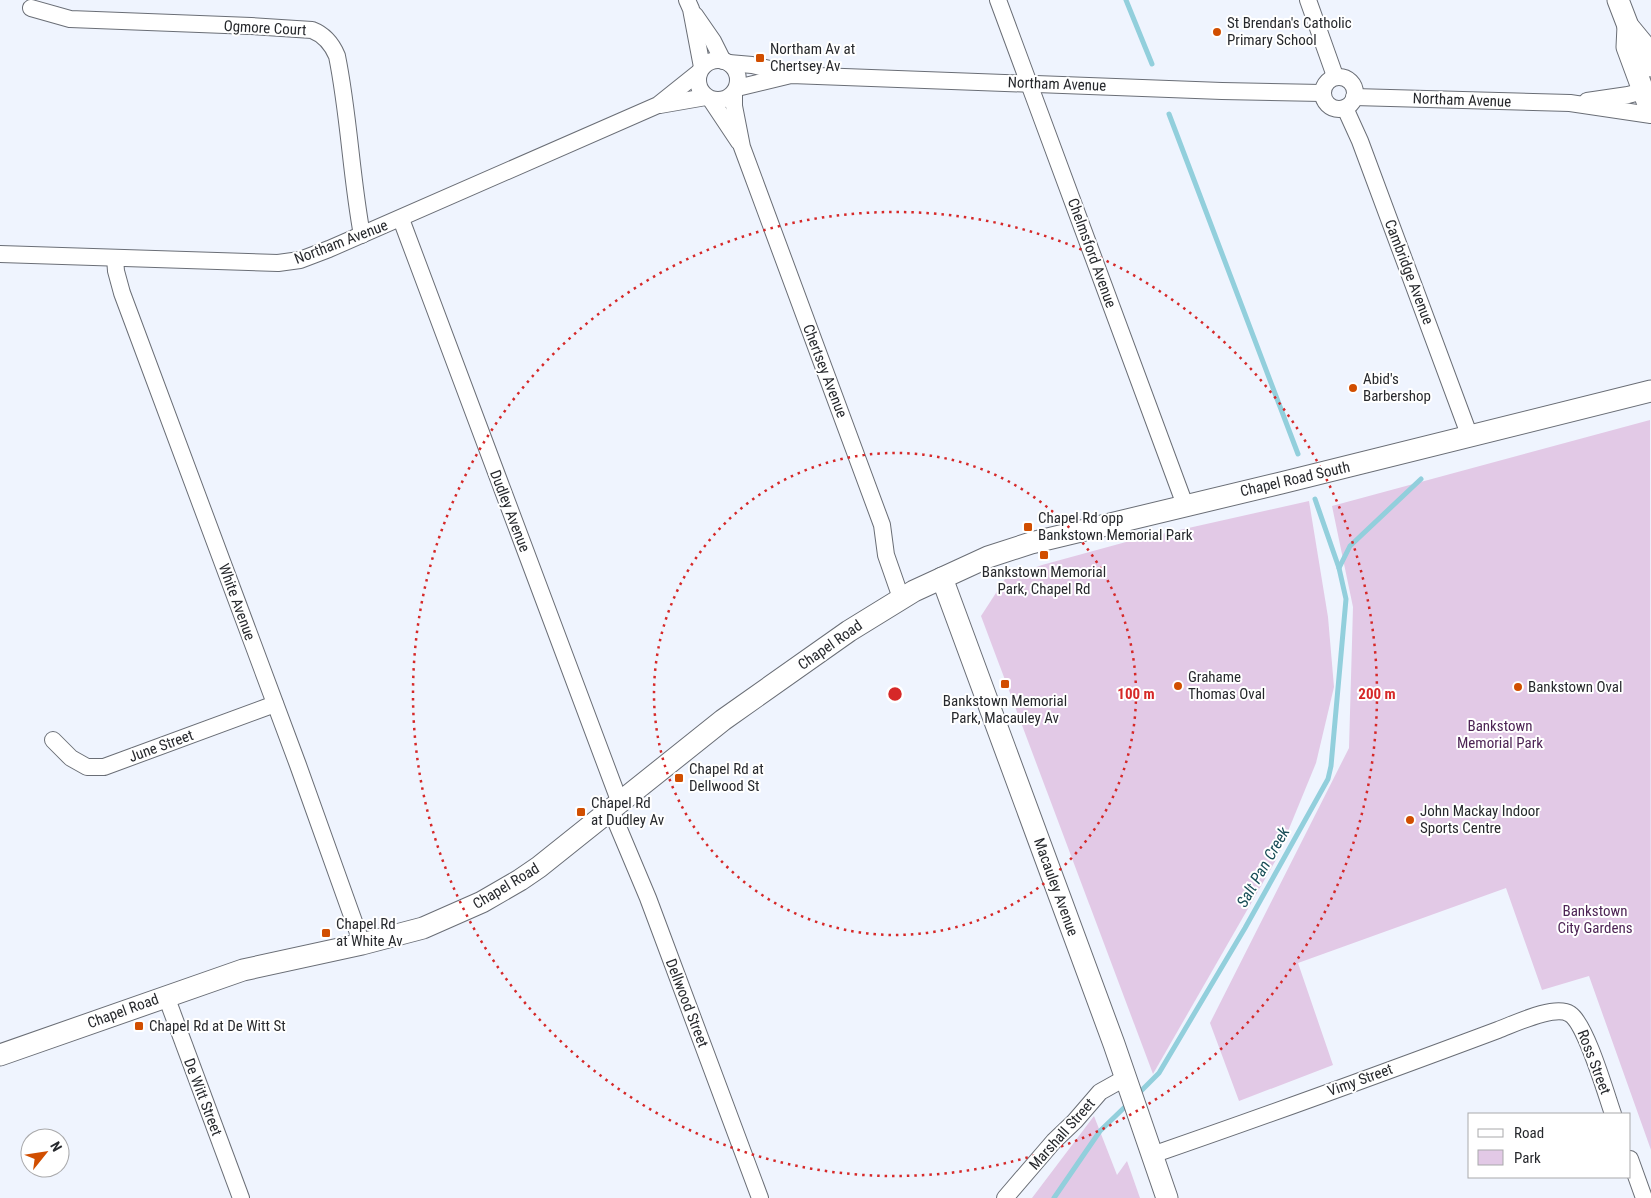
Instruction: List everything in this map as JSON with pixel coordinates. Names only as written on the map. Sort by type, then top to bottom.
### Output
[{"type":"main road","points":[[1618,0],[1628,26],[1642,43],[1651,66]]},
{"type":"main road","points":[[1628,26],[1627,48],[1651,113]]},
{"type":"main road","name":"Chapel Road South","points":[[942,578],[1014,547],[1651,392]]},
{"type":"main road","name":"Chapel Road","points":[[0,1055],[243,970],[362,944],[423,928],[482,902],[539,867],[741,707],[849,631],[901,598],[942,578]]},
{"type":"main road","name":"Macauley Avenue","points":[[942,578],[1167,1198]]},
{"type":"street","name":"Chelmsford Avenue","points":[[998,0],[1185,505]]},
{"type":"street","points":[[1308,0],[1335,76]]},
{"type":"street","points":[[689,4],[726,62],[735,70],[738,76],[735,91],[723,100],[708,98],[698,87],[700,70],[689,4]]},
{"type":"street","name":"Ogmore Court","points":[[31,8],[70,20],[251,26],[312,30],[320,33],[334,47],[337,56],[347,117],[356,203],[362,235]]},
{"type":"street","points":[[700,70],[714,60],[726,62]]},
{"type":"street","name":"Northam Avenue","points":[[726,62],[752,65],[791,74],[1222,91],[1322,93]]},
{"type":"street","name":"Northam Avenue","points":[[0,254],[289,262],[318,254],[401,219],[658,105],[700,70]]},
{"type":"street","name":"Northam Avenue","points":[[735,91],[791,74]]},
{"type":"street","points":[[1335,76],[1346,78],[1350,81],[1355,91],[1350,102],[1339,109],[1327,105],[1322,93],[1326,82],[1335,76]]},
{"type":"street","name":"Chertsey Avenue","points":[[735,91],[734,106],[742,147],[882,525],[886,555],[901,598]]},
{"type":"street","name":"Northam Avenue","points":[[1570,103],[1628,95],[1643,91]]},
{"type":"street","name":"Northam Avenue","points":[[658,105],[708,98]]},
{"type":"street","name":"Chertsey Avenue","points":[[708,98],[742,147]]},
{"type":"street","name":"Northam Avenue","points":[[1350,102],[1570,103],[1651,113]]},
{"type":"street","name":"Cambridge Avenue","points":[[1350,102],[1360,142],[1470,437]]},
{"type":"street","name":"Dudley Avenue","points":[[401,219],[615,806]]},
{"type":"street","name":"White Avenue","points":[[115,258],[116,271],[122,293],[362,944]]},
{"type":"street","name":"June Street","points":[[53,740],[72,758],[88,767],[104,767],[275,704]]},
{"type":"street","name":"Dellwood Street","points":[[615,806],[760,1198]]},
{"type":"street","name":"De Witt Street","points":[[166,996],[242,1198]]},
{"type":"street","name":"Vimy Street","points":[[1152,1155],[1533,1016],[1560,1012],[1570,1013]]},
{"type":"street","name":"Ross Street","points":[[1570,1013],[1578,1022],[1585,1035],[1613,1113]]},
{"type":"street","name":"Marshall Street","points":[[1005,1198],[1054,1141],[1075,1121],[1100,1092],[1125,1078]]},
{"type":"street","points":[[1631,1162],[1644,1198]]},
{"type":"green space","name":"Bankstown Memorial Park","points":[[1650,420],[1651,1150],[1589,976],[1542,990],[1506,888],[1298,963],[1333,1065],[1239,1101],[1210,1023],[1349,748],[1353,607],[1332,506]]},
{"type":"green space","points":[[1309,501],[1328,617],[1334,687],[1316,763],[1277,858],[1153,1074],[981,616],[1005,579],[1042,565],[1126,542]]},
{"type":"green space","points":[[1094,1116],[1117,1175],[1127,1161],[1140,1198],[1032,1198]]},
{"type":"waterway","points":[[1126,0],[1152,64]]},
{"type":"waterway","points":[[1169,114],[1298,454]]},
{"type":"waterway","points":[[1339,568],[1350,546],[1421,479]]},
{"type":"waterway","name":"Salt Pan Creek","points":[[1137,1095],[1159,1073],[1245,928],[1328,779],[1331,766],[1346,599],[1339,568],[1315,499]]},
{"type":"waterway","name":"Salt Pan Creek","points":[[1054,1198],[1100,1131],[1129,1103]]},
{"type":"place","name":"St Brendan's Catholic Primary School","points":[[1217,32]]},
{"type":"place","name":"Northam Av at Chertsey Av","points":[[760,58]]},
{"type":"place","name":"Abid's Barbershop","points":[[1353,388]]},
{"type":"place","name":"Chapel Rd opp Bankstown Memorial Park","points":[[1028,527]]},
{"type":"place","name":"Bankstown Memorial Park, Chapel Rd","points":[[1044,555]]},
{"type":"place","name":"Bankstown Memorial Park, Macauley Av","points":[[1005,684]]},
{"type":"place","name":"Grahame Thomas Oval","points":[[1178,686]]},
{"type":"place","name":"Bankstown Oval","points":[[1518,687]]},
{"type":"place","name":"Chapel Rd at Dellwood St","points":[[679,778]]},
{"type":"place","name":"Chapel Rd at Dudley Av","points":[[581,812]]},
{"type":"place","name":"John Mackay Indoor Sports Centre","points":[[1410,820]]},
{"type":"place","name":"Chapel Rd at White Av","points":[[326,933]]},
{"type":"place","name":"Chapel Rd at De Witt St","points":[[139,1026]]},
{"type":"park label","name":"Bankstown City Gardens","points":[[1595,920]]}]
